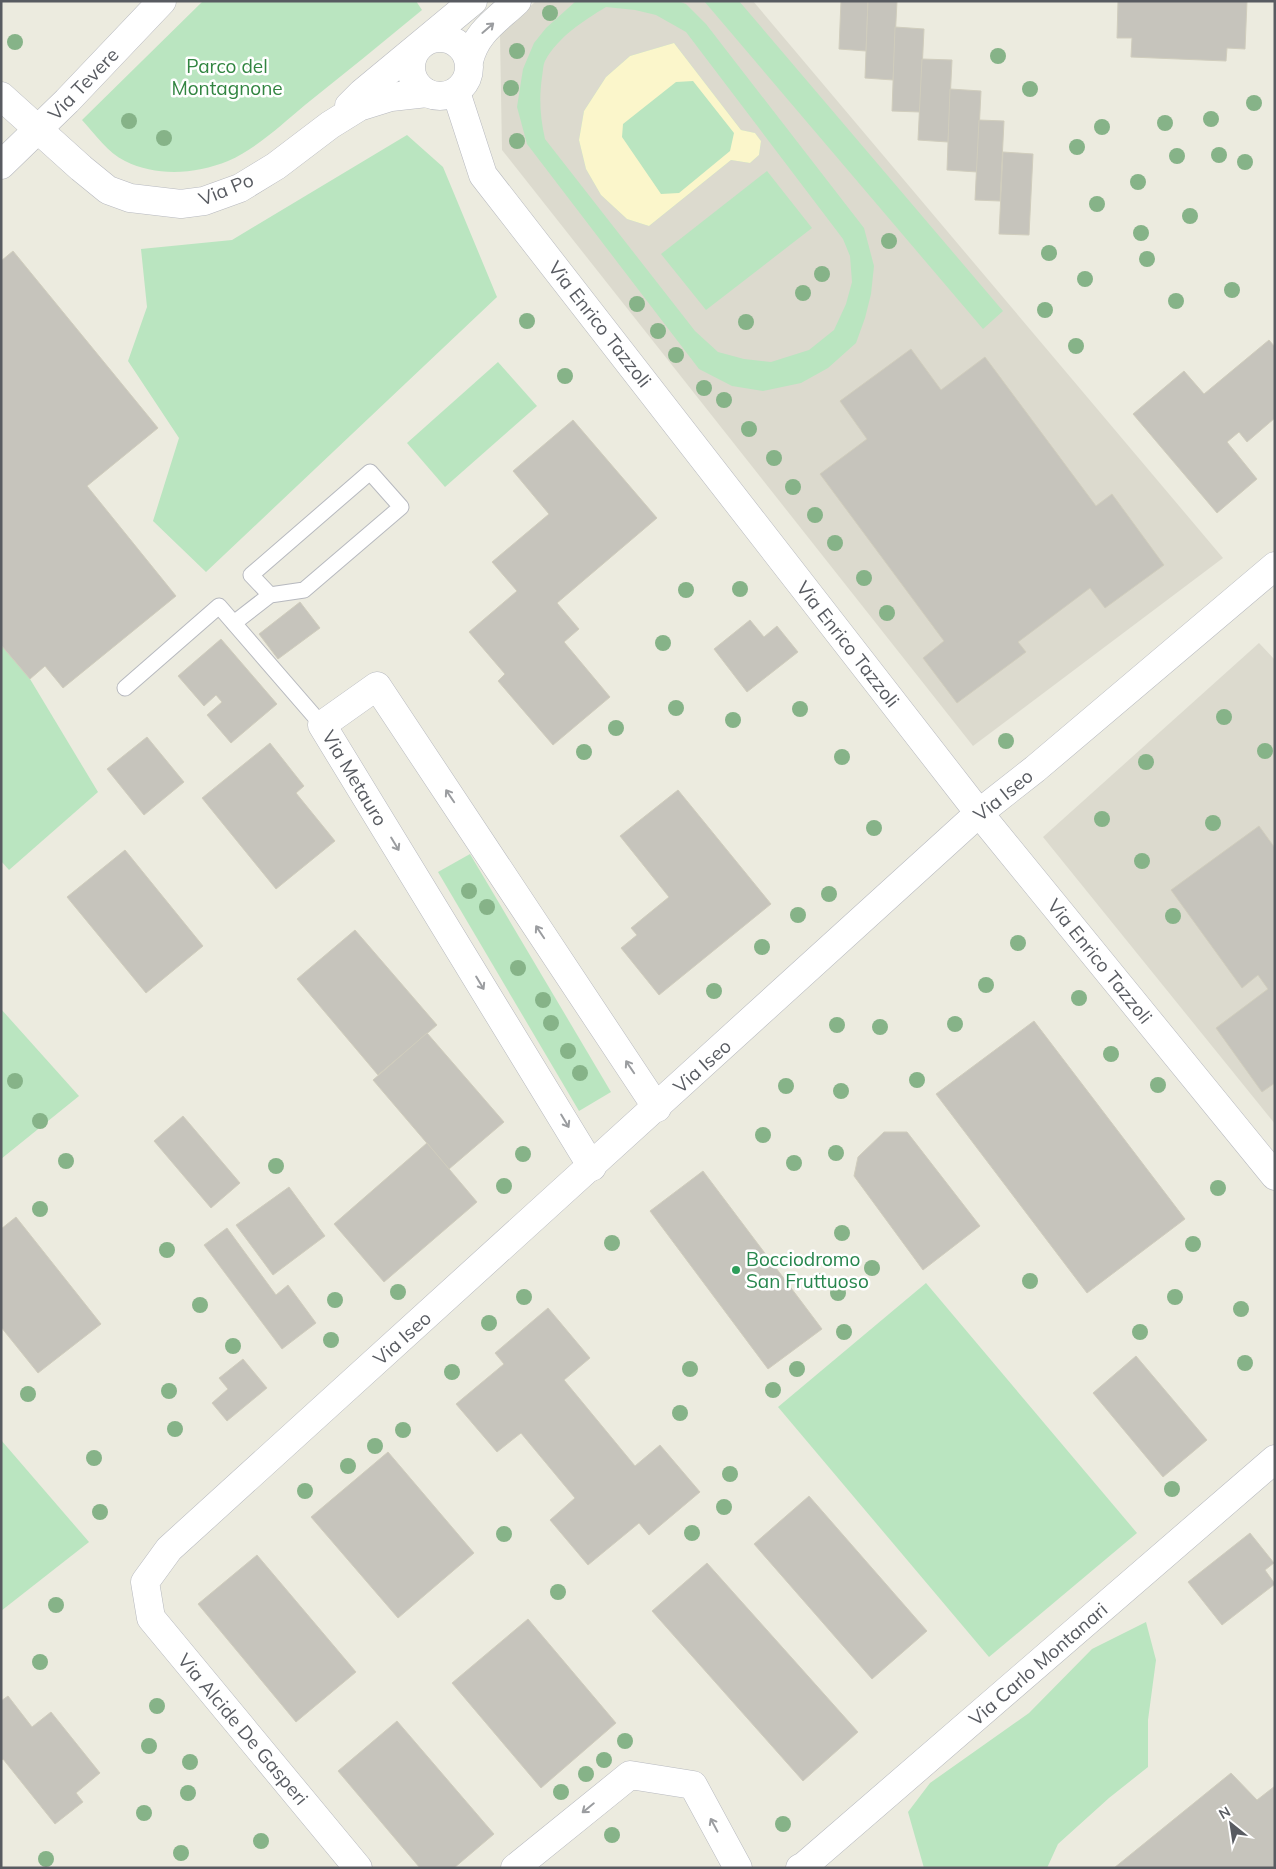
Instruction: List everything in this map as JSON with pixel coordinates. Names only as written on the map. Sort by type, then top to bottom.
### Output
[{"type":"street","name":"Via Tevere","points":[[1,165],[38,130],[162,1]]},
{"type":"street","points":[[330,125],[362,93],[473,1]]},
{"type":"street","points":[[468,61],[481,33],[517,1]]},
{"type":"street","points":[[330,125],[359,107],[374,101],[427,93],[439,96],[456,92],[465,82],[469,72],[468,61],[462,49],[451,40],[436,39],[422,45],[414,56],[412,68],[417,84],[427,93]]},
{"type":"street","name":"Via Enrico Tazzoli","points":[[456,92],[483,175],[980,814],[1275,1176]]},
{"type":"street","points":[[1,96],[38,130]]},
{"type":"street","name":"Via Po","points":[[38,130],[108,190],[130,198],[168,204],[204,201],[240,188],[276,166],[330,125]]},
{"type":"street","name":"Via Iseo","points":[[145,1582],[169,1549],[980,814],[1275,566]]},
{"type":"street","name":"Via Metauro","points":[[592,1167],[322,725],[377,686],[657,1108]]},
{"type":"street","name":"Via Carlo Montanari","points":[[800,1868],[1275,1459]]},
{"type":"street","name":"Via Alcide De Gasperi","points":[[145,1582],[151,1618],[358,1868]]},
{"type":"street","points":[[515,1868],[630,1775],[693,1785],[738,1868]]},
{"type":"lane","points":[[234,623],[270,595],[304,590],[401,507],[370,472],[251,575],[270,595]]},
{"type":"lane","points":[[125,688],[219,606],[322,725]]},
{"type":"shaded area","points":[[536,1],[753,1],[1223,558],[973,746],[502,150],[500,35]]},
{"type":"shaded area","points":[[1259,643],[1275,660],[1275,1124],[1043,837]]},
{"type":"green space","name":"Parco del Montagnone","points":[[203,1],[416,1],[422,10],[268,136],[228,161],[203,169],[176,172],[150,170],[119,158],[107,148],[82,120]]},
{"type":"green space","points":[[576,1],[678,1],[686,4],[706,24],[864,228],[874,266],[871,294],[856,343],[828,368],[801,383],[763,391],[732,386],[699,369],[527,144],[517,107],[523,69],[534,43],[546,28]],"holes":[[[606,7],[635,10],[656,15],[686,32],[843,239],[850,256],[852,282],[846,304],[834,330],[809,350],[771,362],[744,359],[718,352],[695,331],[545,139],[540,92],[544,64],[550,52],[572,30]]]},
{"type":"green space","points":[[704,1],[739,1],[1003,311],[983,329]]},
{"type":"green space","points":[[674,43],[741,130],[755,133],[761,141],[759,155],[750,163],[731,160],[649,226],[627,219],[601,195],[586,169],[579,140],[584,111],[606,77],[630,56]]},
{"type":"green space","points":[[407,135],[443,167],[497,297],[206,572],[153,521],[179,438],[128,361],[147,307],[141,249],[232,240]]},
{"type":"green space","points":[[767,171],[812,228],[706,310],[661,254]]},
{"type":"green space","points":[[498,362],[537,406],[445,487],[407,443]]},
{"type":"green space","points":[[1,645],[30,679],[98,792],[9,870],[1,861]]},
{"type":"green space","points":[[470,854],[611,1092],[579,1111],[438,872]]},
{"type":"green space","points":[[1,1009],[79,1096],[1,1159]]},
{"type":"green space","points":[[926,1283],[1137,1533],[989,1657],[778,1407]]},
{"type":"green space","points":[[1,1440],[89,1542],[1,1611]]},
{"type":"green space","points":[[1146,1622],[1156,1660],[1148,1720],[1148,1767],[1109,1798],[1058,1844],[1047,1868],[924,1868],[908,1812],[930,1783],[1029,1713],[1092,1649]]},
{"type":"sand","points":[[674,43],[741,130],[755,133],[761,141],[759,155],[750,163],[731,160],[649,226],[627,219],[601,195],[586,169],[579,140],[584,111],[606,77],[630,56]],"holes":[[[693,81],[734,133],[730,151],[679,193],[661,194],[622,137],[623,124],[676,82]]]},
{"type":"building","points":[[841,1],[868,1],[866,51],[839,49]]},
{"type":"building","points":[[868,1],[897,1],[893,80],[865,78]]},
{"type":"building","points":[[1118,1],[1247,1],[1245,49],[1227,48],[1226,61],[1131,57],[1132,38],[1117,38]]},
{"type":"building","points":[[895,27],[924,29],[920,112],[892,111]]},
{"type":"building","points":[[922,59],[952,60],[948,142],[918,140]]},
{"type":"building","points":[[950,89],[981,91],[977,172],[947,170]]},
{"type":"building","points":[[979,120],[1004,121],[1000,201],[975,200]]},
{"type":"building","points":[[1003,152],[1033,154],[1029,235],[999,234]]},
{"type":"building","points":[[13,251],[158,428],[87,486],[176,596],[63,688],[45,666],[30,679],[1,645],[1,261]]},
{"type":"building","points":[[1269,340],[1275,347],[1275,418],[1247,442],[1239,432],[1227,442],[1257,479],[1217,513],[1133,414],[1184,371],[1204,394]]},
{"type":"building","points":[[911,349],[941,390],[985,357],[1096,506],[1112,494],[1164,565],[1105,608],[1090,588],[1018,642],[1026,652],[957,703],[923,658],[944,641],[820,474],[867,439],[840,401]]},
{"type":"building","points":[[573,420],[657,518],[557,603],[579,629],[564,642],[610,697],[553,745],[498,681],[505,674],[469,632],[517,591],[492,562],[549,514],[513,471]]},
{"type":"building","points":[[300,602],[320,628],[278,659],[259,634]]},
{"type":"building","points":[[750,620],[764,637],[777,626],[798,652],[747,692],[714,649]]},
{"type":"building","points":[[221,639],[277,704],[231,743],[207,715],[222,702],[216,695],[204,706],[178,676]]},
{"type":"building","points":[[147,737],[184,782],[144,815],[107,769]]},
{"type":"building","points":[[270,743],[304,786],[296,793],[335,841],[276,889],[202,798]]},
{"type":"building","points":[[678,790],[771,904],[659,995],[621,948],[637,935],[631,928],[669,897],[620,836]]},
{"type":"building","points":[[1259,826],[1275,848],[1275,1083],[1262,1092],[1216,1028],[1268,989],[1258,975],[1242,988],[1171,890]]},
{"type":"building","points":[[125,850],[203,946],[146,993],[67,897]]},
{"type":"building","points":[[355,930],[437,1025],[378,1075],[297,979]]},
{"type":"building","points":[[1034,1021],[1185,1219],[1087,1293],[936,1094]]},
{"type":"building","points":[[427,1033],[504,1122],[449,1169],[373,1080]]},
{"type":"building","points":[[183,1116],[240,1183],[211,1208],[154,1141]]},
{"type":"building","points":[[884,1132],[907,1132],[980,1226],[923,1270],[854,1176],[858,1157]]},
{"type":"building","points":[[427,1143],[477,1202],[384,1282],[334,1224]]},
{"type":"building","name":"Bocciodromo San Fruttuoso","points":[[703,1171],[822,1329],[768,1369],[650,1211]]},
{"type":"building","points":[[289,1187],[325,1236],[273,1275],[236,1225]]},
{"type":"building","points":[[16,1217],[101,1324],[38,1373],[1,1327],[1,1229]]},
{"type":"building","points":[[227,1228],[276,1295],[288,1285],[316,1323],[282,1349],[204,1245]]},
{"type":"building","points":[[548,1308],[590,1358],[564,1380],[635,1466],[660,1445],[700,1492],[649,1535],[639,1523],[588,1565],[550,1520],[575,1498],[521,1433],[497,1452],[456,1404],[504,1364],[495,1353]]},
{"type":"building","points":[[1136,1356],[1207,1440],[1163,1477],[1093,1393]]},
{"type":"building","points":[[243,1359],[267,1388],[227,1421],[212,1403],[228,1389],[219,1378]]},
{"type":"building","points":[[388,1452],[474,1553],[398,1618],[311,1517]]},
{"type":"building","points":[[809,1496],[927,1631],[872,1679],[754,1544]]},
{"type":"building","points":[[1250,1533],[1274,1563],[1265,1570],[1275,1584],[1222,1625],[1188,1582]]},
{"type":"building","points":[[257,1555],[356,1672],[296,1722],[198,1604]]},
{"type":"building","points":[[707,1563],[858,1732],[803,1781],[652,1611]]},
{"type":"building","points":[[528,1619],[616,1723],[541,1788],[452,1683]]},
{"type":"building","points":[[8,1696],[32,1727],[51,1712],[100,1773],[76,1793],[83,1802],[55,1824],[3,1759],[1,1761],[1,1701]]},
{"type":"building","points":[[397,1721],[494,1834],[454,1868],[420,1868],[338,1771]]},
{"type":"building","points":[[1231,1773],[1257,1800],[1275,1786],[1275,1868],[1114,1868]]},
{"type":"place","name":"Bocciodromo San Fruttuoso","points":[[736,1270]]}]
